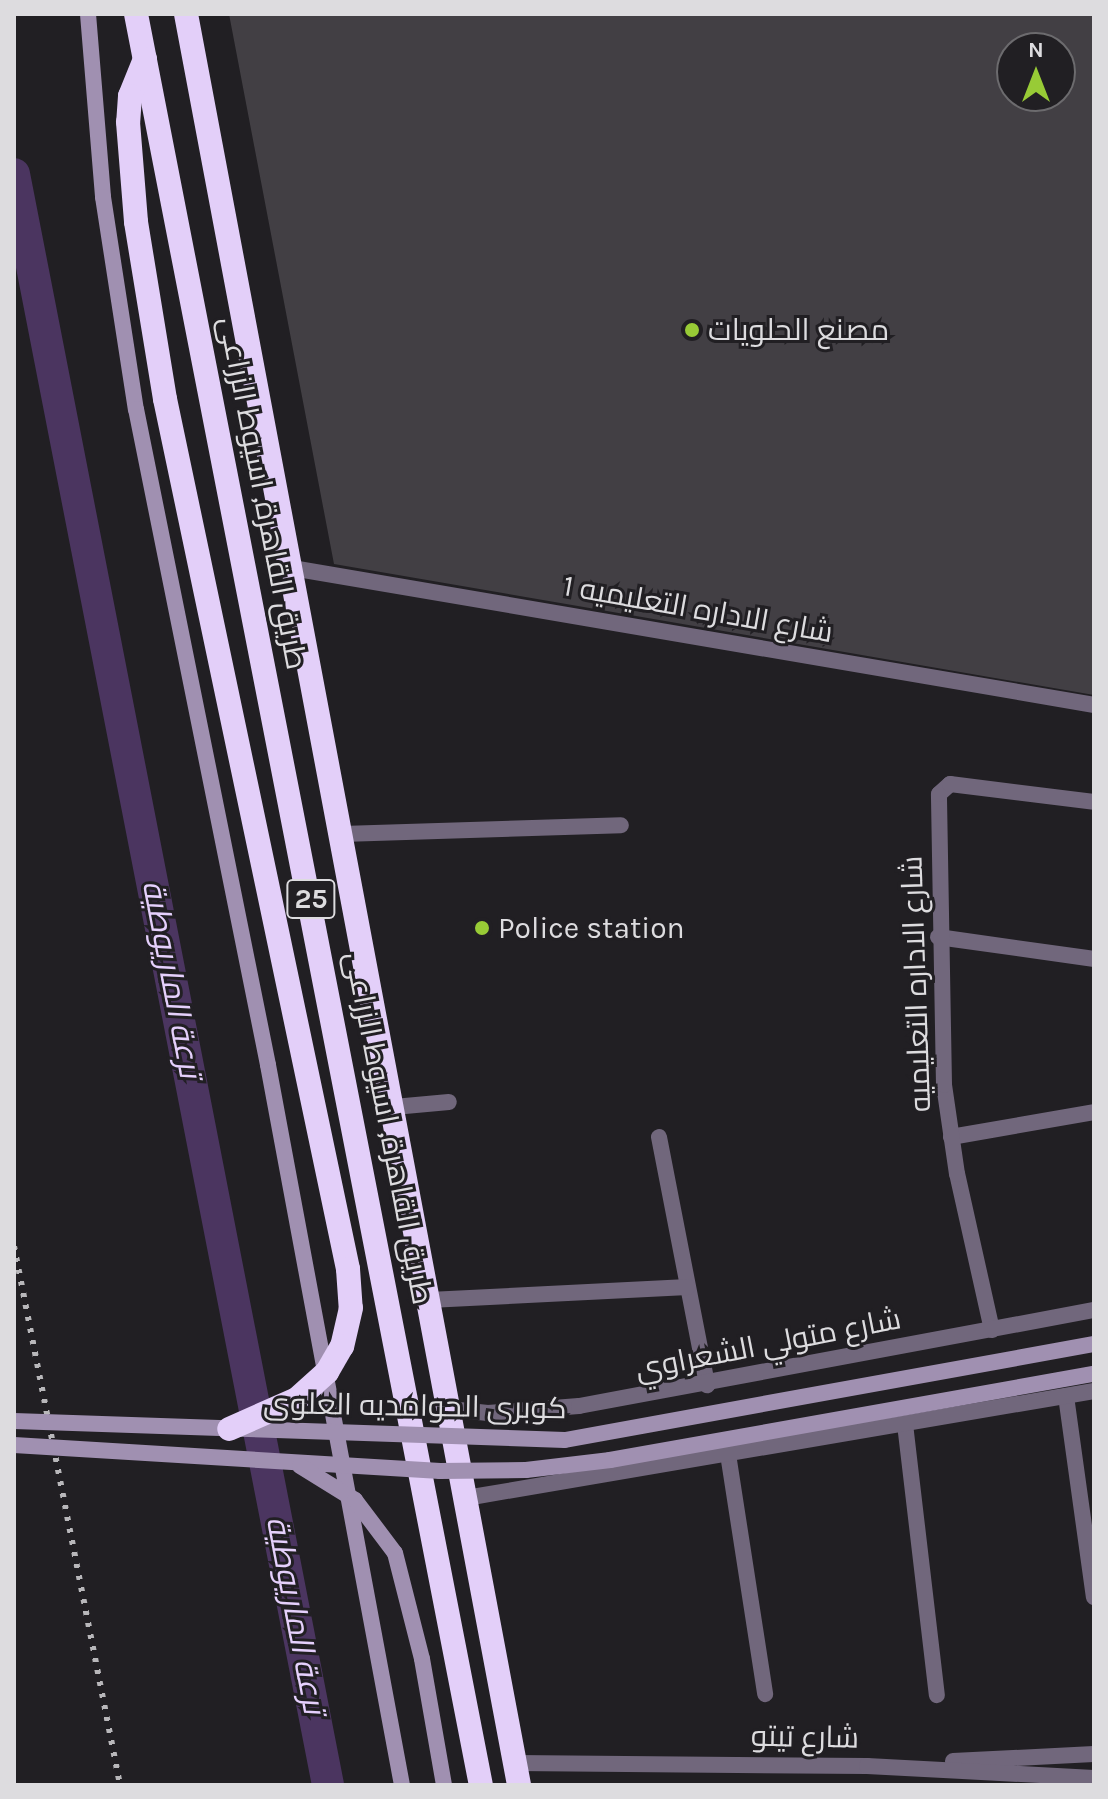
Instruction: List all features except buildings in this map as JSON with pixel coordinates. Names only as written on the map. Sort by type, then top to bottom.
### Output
[{"type":"highway","name":"طريق القاهرة, اسيوط الزراعى","points":[[136,14],[481,1785]]},
{"type":"highway","name":"طريق القاهرة, اسيوط الزراعى","points":[[186,14],[517,1774]]},
{"type":"highway","points":[[145,59],[130,96],[128,122],[136,222],[165,399],[348,1269],[351,1308],[342,1346],[327,1372],[297,1399],[229,1429]]},
{"type":"main road","points":[[88,14],[103,197],[136,409],[266,1051],[402,1785]]},
{"type":"main road","name":"كوبرى الحوامديه العلوى","points":[[14,1421],[497,1441],[588,1438],[1094,1344]]},
{"type":"main road","name":"كوبرى الحوامديه العلوى","points":[[14,1445],[482,1472],[568,1466],[1094,1374]]},
{"type":"main road","points":[[295,1463],[355,1500],[395,1553],[422,1659],[444,1785]]},
{"type":"street","name":"شارع الاداره التعليميه 1","points":[[292,568],[1094,705]]},
{"type":"street","name":"شارع الاداره التعليميه","points":[[992,1330],[951,1137],[938,937],[940,788],[950,784],[1094,802]]},
{"type":"street","points":[[342,834],[621,825]]},
{"type":"street","points":[[938,937],[1094,959]]},
{"type":"street","points":[[394,1107],[449,1102]]},
{"type":"street","points":[[951,1137],[1094,1112]]},
{"type":"street","points":[[659,1137],[707,1385]]},
{"type":"street","points":[[429,1300],[688,1287]]},
{"type":"street","name":"شارع متولي الشعراوي","points":[[450,1409],[509,1412],[579,1406],[707,1385],[1094,1310]]},
{"type":"street","points":[[466,1498],[1094,1391]]},
{"type":"street","points":[[1066,1396],[1094,1597]]},
{"type":"street","points":[[905,1424],[937,1695]]},
{"type":"street","points":[[728,1454],[765,1694]]},
{"type":"street","points":[[867,1766],[1094,1754]]},
{"type":"street","name":"شارع تيتو","points":[[517,1774],[867,1766],[1094,1778]]},
{"type":"waterway","name":"ترعة الماريوطية","points":[[14,174],[328,1785]]},
{"type":"railway","points":[[14,1246],[120,1785]]},
{"type":"place","name":"مصنع الحلويات","points":[[692,330]]},
{"type":"place","name":"Police station","points":[[482,928]]}]
